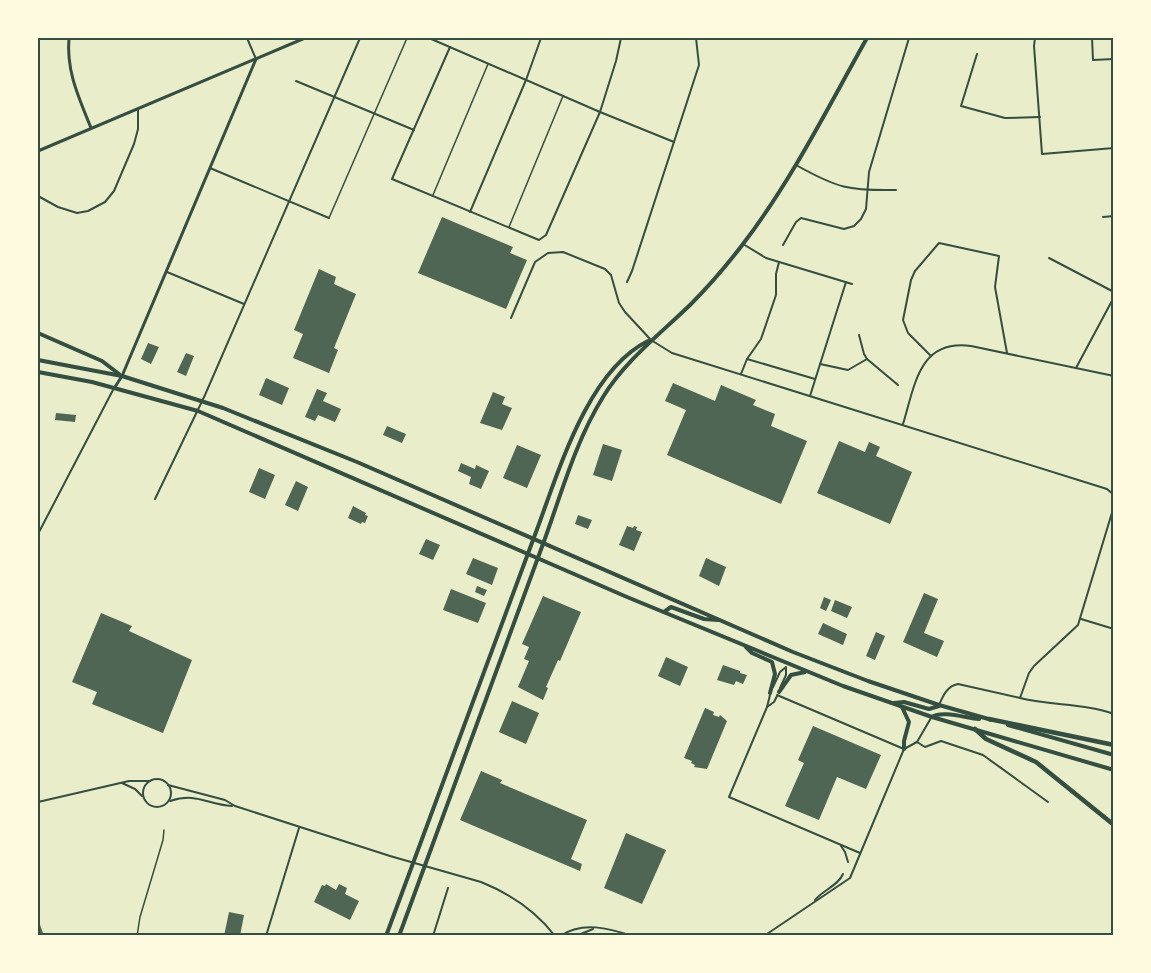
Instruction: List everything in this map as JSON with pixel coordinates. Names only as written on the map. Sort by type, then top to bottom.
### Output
[{"type":"highway","points":[[989,719],[1113,746]]},
{"type":"highway","points":[[975,729],[986,739],[1036,762],[1113,825]]},
{"type":"main road","points":[[399,936],[590,420],[603,396],[622,372],[651,340],[706,288],[761,220],[867,38]]},
{"type":"main road","points":[[38,333],[102,361],[122,376]]},
{"type":"main road","points":[[386,936],[528,554],[586,408],[614,368],[635,347],[651,340]]},
{"type":"main road","points":[[38,360],[122,376],[202,401],[357,462],[543,544],[852,675],[939,705],[1113,756]]},
{"type":"main road","points":[[38,372],[115,387],[198,411],[539,559],[743,644],[787,665],[932,717],[1113,770]]},
{"type":"main road","points":[[664,612],[671,607],[704,619],[722,620]]},
{"type":"main road","points":[[743,644],[752,653],[772,662],[775,674],[770,693]]},
{"type":"main road","points":[[778,693],[791,675],[800,672],[813,673]]},
{"type":"main road","points":[[890,703],[904,702],[929,709],[939,705]]},
{"type":"main road","points":[[902,707],[909,722],[904,749]]},
{"type":"main road","points":[[932,717],[942,713],[989,719]]},
{"type":"street","points":[[69,38],[71,76],[92,128]]},
{"type":"street","points":[[38,534],[122,376],[167,272],[256,59],[247,38]]},
{"type":"street","points":[[38,151],[305,38]]},
{"type":"street","points":[[155,499],[198,411],[360,38]]},
{"type":"street","points":[[429,38],[674,142]]},
{"type":"street","points":[[470,212],[526,80],[541,38]]},
{"type":"street","points":[[450,47],[392,179],[536,240],[546,235],[600,112],[622,42],[621,38]]},
{"type":"street","points":[[627,282],[632,273],[699,65],[696,38]]},
{"type":"street","points":[[783,245],[796,222],[801,218],[844,229],[854,226],[861,219],[866,209],[869,172],[909,38]]},
{"type":"street","points":[[1036,38],[1034,46],[1042,154],[1113,148]]},
{"type":"street","points":[[1092,38],[1094,60],[1113,59]]},
{"type":"street","points":[[977,54],[961,106],[1005,118],[1040,117]]},
{"type":"street","points":[[296,81],[414,130]]},
{"type":"street","points":[[38,196],[48,203],[77,213],[88,211],[105,202],[114,191],[134,144],[138,129],[138,109]]},
{"type":"street","points":[[795,164],[835,185],[866,191],[896,190]]},
{"type":"street","points":[[210,168],[329,218]]},
{"type":"street","points":[[1103,217],[1113,216]]},
{"type":"street","points":[[930,355],[908,333],[903,320],[915,271],[939,243],[999,256],[995,287],[1007,353]]},
{"type":"street","points":[[743,244],[757,254],[852,284]]},
{"type":"street","points":[[511,318],[535,262],[548,253],[563,252],[605,269],[611,275],[619,303],[651,340],[664,350],[680,357],[903,424],[1107,489],[1113,495]]},
{"type":"street","points":[[1049,258],[1113,292]]},
{"type":"street","points":[[740,375],[747,359],[761,339],[776,295],[776,274],[779,262]]},
{"type":"street","points":[[167,272],[244,304]]},
{"type":"street","points":[[810,396],[846,282]]},
{"type":"street","points":[[1076,368],[1113,297]]},
{"type":"street","points":[[859,335],[867,359],[898,386]]},
{"type":"street","points":[[903,424],[917,378],[930,355],[943,347],[954,344],[1113,376]]},
{"type":"street","points":[[747,359],[815,379]]},
{"type":"street","points":[[820,364],[848,370],[867,359]]},
{"type":"street","points":[[1020,698],[1029,672],[1078,626],[1113,506]]},
{"type":"street","points":[[1081,619],[1113,629]]},
{"type":"street","points":[[787,665],[780,672],[770,693],[767,707],[729,797],[860,853]]},
{"type":"street","points":[[767,707],[774,702],[786,675],[787,665]]},
{"type":"street","points":[[939,705],[948,689],[958,684],[1051,705],[1086,706],[1113,714]]},
{"type":"street","points":[[778,693],[904,749]]},
{"type":"street","points":[[764,936],[850,878],[904,749],[917,742],[932,717]]},
{"type":"street","points":[[917,742],[925,747],[941,741],[983,755],[1048,802]]},
{"type":"street","points":[[38,802],[129,781],[160,780],[225,800],[235,806],[299,828],[482,882],[512,897],[536,914],[555,936]]},
{"type":"street","points":[[143,796],[143,789],[150,781]]},
{"type":"street","points":[[122,783],[135,789],[148,805],[156,808],[164,806],[169,801],[171,793],[168,784]]},
{"type":"street","points":[[169,801],[190,797],[224,806],[235,806]]},
{"type":"street","points":[[266,936],[299,828]]},
{"type":"street","points":[[841,846],[848,862]]},
{"type":"street","points":[[814,902],[841,879],[843,874]]},
{"type":"street","points":[[433,936],[448,888]]},
{"type":"street","points":[[560,936],[579,927],[611,929],[632,936]]},
{"type":"street","points":[[576,936],[596,928]]},
{"type":"lane","points":[[329,218],[407,38]]},
{"type":"lane","points":[[433,196],[488,63]]},
{"type":"lane","points":[[508,228],[563,96]]},
{"type":"lane","points":[[137,936],[164,830]]},
{"type":"building","points":[[442,217],[513,247],[510,253],[527,260],[506,309],[418,273]]},
{"type":"building","points":[[319,269],[336,277],[334,284],[356,294],[334,348],[338,350],[329,373],[293,358],[303,334],[294,330]]},
{"type":"building","points":[[148,343],[159,347],[151,364],[141,359]]},
{"type":"building","points":[[186,353],[194,356],[186,376],[177,372]]},
{"type":"building","points":[[266,378],[289,388],[282,405],[259,395]]},
{"type":"building","points":[[673,383],[715,401],[721,385],[756,400],[753,405],[775,414],[771,426],[807,441],[781,504],[667,455],[686,410],[665,401]]},
{"type":"building","points":[[317,389],[327,393],[323,401],[341,409],[335,422],[318,415],[315,421],[305,417]]},
{"type":"building","points":[[493,392],[505,397],[502,404],[512,408],[502,430],[480,423]]},
{"type":"building","points":[[56,413],[76,415],[75,422],[55,420]]},
{"type":"building","points":[[387,426],[406,434],[402,443],[383,435]]},
{"type":"building","points":[[839,441],[865,452],[869,442],[880,447],[876,456],[912,472],[890,524],[817,493]]},
{"type":"building","points":[[603,444],[622,450],[612,481],[593,475]]},
{"type":"building","points":[[517,445],[541,455],[527,488],[503,478]]},
{"type":"building","points":[[461,463],[475,469],[476,465],[489,471],[481,489],[469,484],[471,477],[458,471]]},
{"type":"building","points":[[259,468],[275,475],[265,499],[249,492]]},
{"type":"building","points":[[296,481],[308,487],[298,511],[285,505]]},
{"type":"building","points":[[353,506],[366,513],[365,515],[368,516],[365,523],[361,524],[348,518]]},
{"type":"building","points":[[578,515],[592,520],[588,529],[575,524]]},
{"type":"building","points":[[627,526],[637,527],[636,530],[642,532],[634,551],[619,545]]},
{"type":"building","points":[[426,539],[440,545],[433,560],[419,554]]},
{"type":"building","points":[[473,558],[498,568],[492,585],[466,574]]},
{"type":"building","points":[[706,558],[726,567],[719,586],[699,576]]},
{"type":"building","points":[[477,586],[487,590],[484,596],[475,592]]},
{"type":"building","points":[[451,589],[486,603],[478,623],[443,610]]},
{"type":"building","points":[[924,593],[938,599],[924,633],[944,641],[937,657],[903,642]]},
{"type":"building","points":[[543,596],[581,612],[546,687],[548,688],[543,700],[518,687],[529,661],[524,659],[529,647],[522,644]]},
{"type":"building","points":[[824,597],[831,600],[826,611],[820,608]]},
{"type":"building","points":[[835,600],[852,607],[847,618],[831,611]]},
{"type":"building","points":[[101,613],[132,626],[129,631],[192,660],[163,733],[92,704],[97,692],[72,682]]},
{"type":"building","points":[[823,623],[847,634],[843,645],[818,634]]},
{"type":"building","points":[[876,632],[885,636],[875,660],[866,656]]},
{"type":"building","points":[[666,657],[688,667],[680,686],[658,676]]},
{"type":"building","points":[[723,665],[747,675],[743,684],[736,681],[734,685],[717,680]]},
{"type":"building","points":[[512,701],[539,713],[526,744],[499,732]]},
{"type":"building","points":[[705,708],[714,712],[713,715],[719,717],[720,715],[727,721],[707,769],[694,767],[692,761],[684,758]]},
{"type":"building","points":[[813,726],[881,755],[866,789],[837,777],[819,820],[785,806],[804,763],[798,760]]},
{"type":"building","points":[[481,771],[502,780],[500,783],[587,820],[571,859],[582,864],[580,871],[460,820]]},
{"type":"building","points":[[626,833],[666,850],[642,904],[604,888]]},
{"type":"building","points":[[326,884],[336,890],[339,884],[347,888],[345,894],[359,901],[350,920],[314,902],[322,885]]},
{"type":"building","points":[[229,912],[244,915],[240,936],[224,936]]},
{"type":"building","points":[[38,919],[44,936],[38,936]]}]
